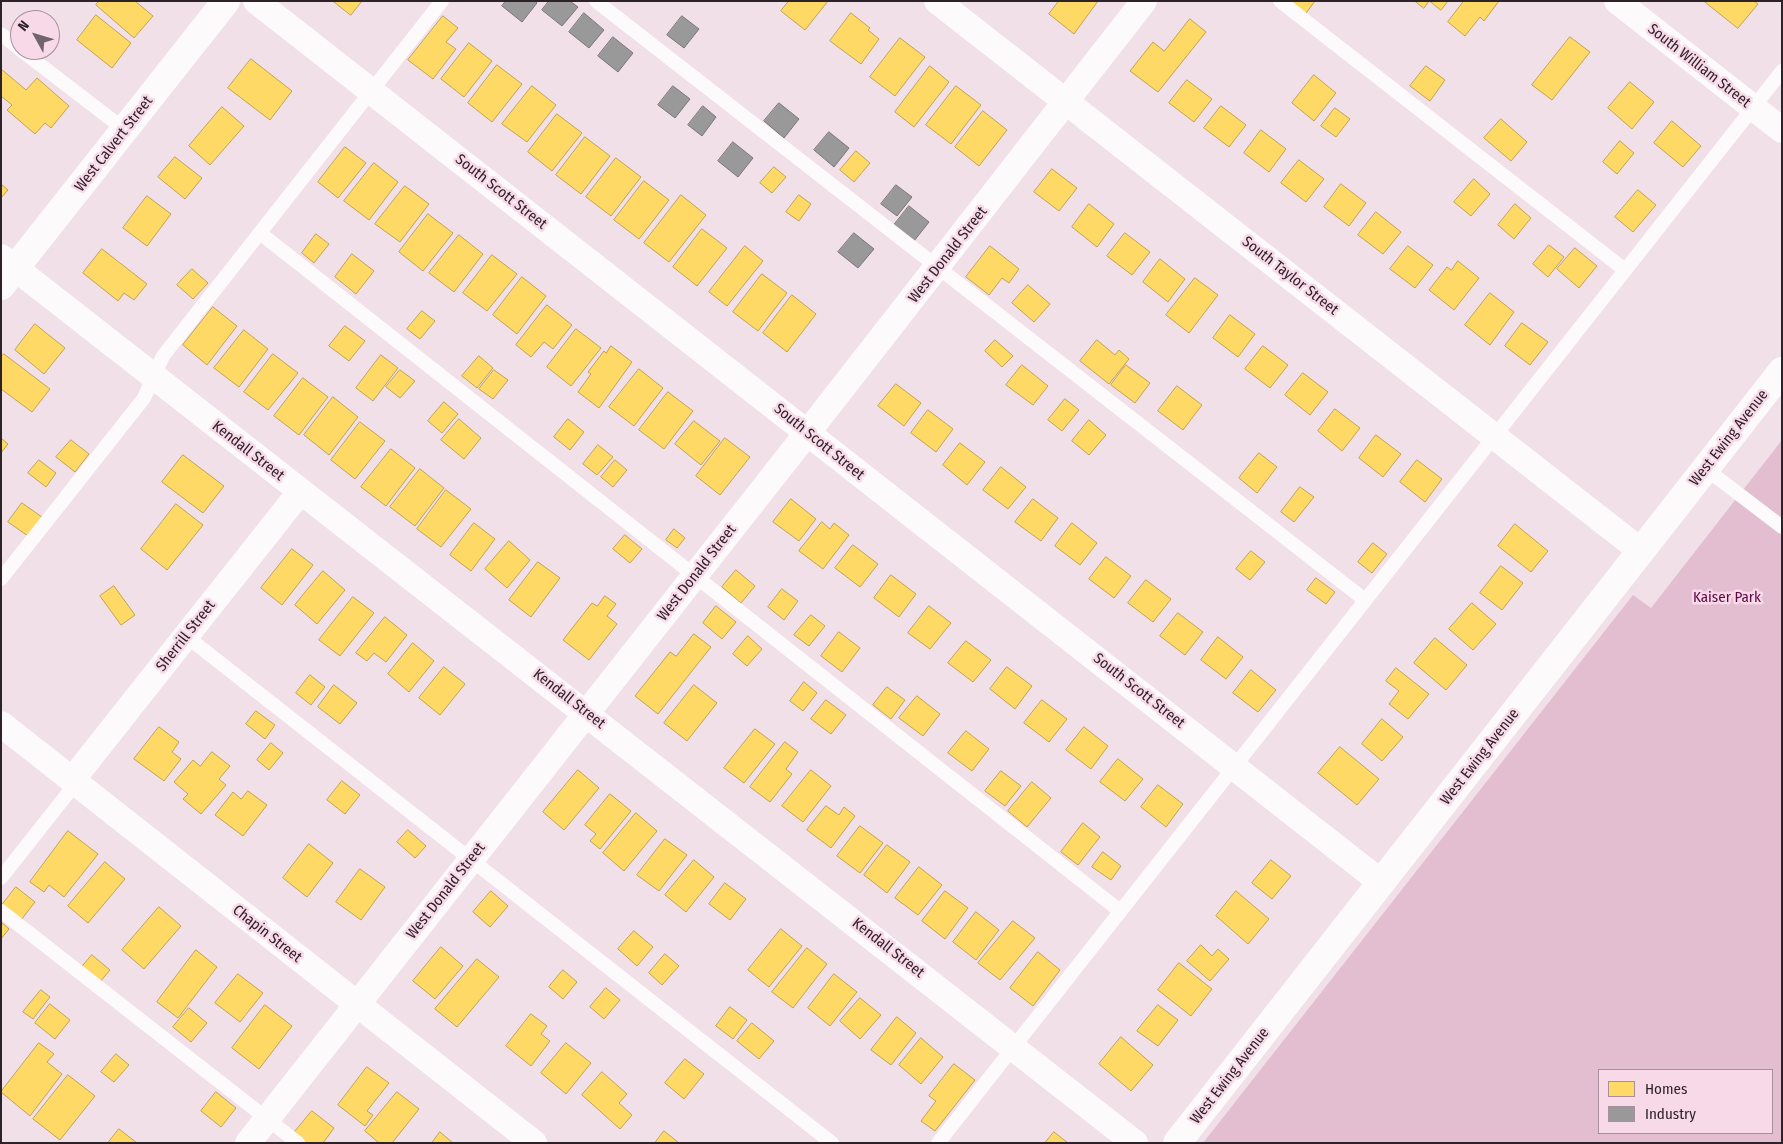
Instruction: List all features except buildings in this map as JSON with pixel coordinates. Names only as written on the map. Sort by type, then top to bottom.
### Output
[{"type":"street","name":"West Calvert Street","points":[[6,270],[125,130],[226,1]]},
{"type":"street","name":"South Scott Street","points":[[256,1],[1382,883]]},
{"type":"street","name":"South Taylor Street","points":[[938,1],[1642,551]]},
{"type":"street","name":"West Donald Street","points":[[248,1143],[937,269],[1144,1]]},
{"type":"street","name":"South William Street","points":[[1617,1],[1782,130]]},
{"type":"street","name":"Kendall Street","points":[[6,270],[154,377],[1014,1046],[1135,1143]]},
{"type":"street","name":"West Ewing Avenue","points":[[1177,1143],[1782,371]]},
{"type":"street","name":"Sherrill Street","points":[[74,781],[300,492]]},
{"type":"street","name":"Chapin Street","points":[[1,724],[534,1143]]},
{"type":"lane","points":[[1,579],[144,398],[163,356],[442,1]]},
{"type":"lane","points":[[596,1],[937,269],[1364,600]]},
{"type":"lane","points":[[1280,1],[1625,270]]},
{"type":"lane","points":[[35,60],[125,130]]},
{"type":"lane","points":[[938,1143],[1782,70]]},
{"type":"lane","points":[[260,233],[1120,911]]},
{"type":"lane","points":[[1706,469],[1782,527]]},
{"type":"lane","points":[[186,636],[832,1143]]},
{"type":"lane","points":[[1,878],[74,781]]},
{"type":"lane","points":[[1,911],[298,1143]]},
{"type":"green space","name":"Kaiser Park","points":[[1782,440],[1782,1143],[1203,1143],[1633,595],[1651,608]]}]
